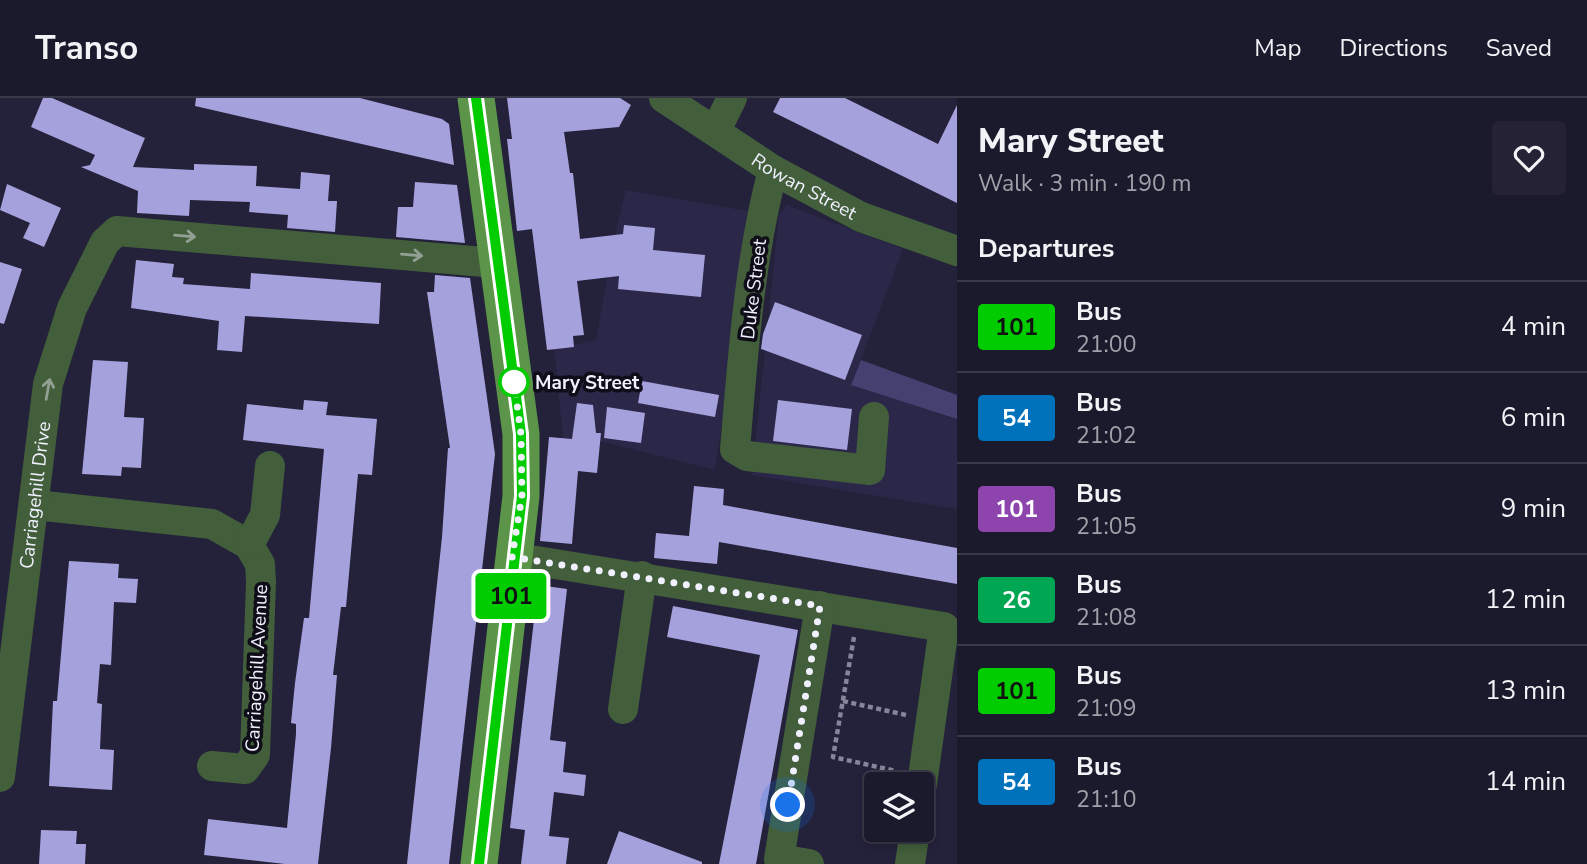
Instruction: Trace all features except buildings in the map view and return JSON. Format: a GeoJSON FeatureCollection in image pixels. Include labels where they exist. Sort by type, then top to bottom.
{"type":"FeatureCollection","features":[{"type":"Feature","properties":{"kind":"main road"},"geometry":{"type":"LineString","coordinates":[[477,98],[496,263],[521,434],[522,496],[512,557],[511,597],[479,864]]}},
{"type":"Feature","properties":{"kind":"street","name":"Rowan Street"},"geometry":{"type":"LineString","coordinates":[[664,98],[773,170],[861,217],[957,251]]}},
{"type":"Feature","properties":{"kind":"street"},"geometry":{"type":"LineString","coordinates":[[716,131],[732,98]]}},
{"type":"Feature","properties":{"kind":"street","name":"Duke Street"},"geometry":{"type":"LineString","coordinates":[[773,170],[764,205],[750,303],[735,449],[747,456],[870,470],[874,417]]}},
{"type":"Feature","properties":{"kind":"street","name":"Carriagehill Drive"},"geometry":{"type":"LineString","coordinates":[[0,777],[8,651],[34,505],[48,384],[72,308],[104,242],[117,231],[496,263]]}},
{"type":"Feature","properties":{"kind":"street"},"geometry":{"type":"LineString","coordinates":[[34,505],[212,524],[249,545],[265,514],[270,466]]}},
{"type":"Feature","properties":{"kind":"street","name":"Carriagehill Avenue"},"geometry":{"type":"LineString","coordinates":[[212,766],[245,769],[255,755],[261,582],[260,564],[249,545]]}},
{"type":"Feature","properties":{"kind":"street"},"geometry":{"type":"LineString","coordinates":[[512,557],[944,627],[910,772]]}},
{"type":"Feature","properties":{"kind":"street"},"geometry":{"type":"LineString","coordinates":[[623,709],[642,576]]}},
{"type":"Feature","properties":{"kind":"street"},"geometry":{"type":"LineString","coordinates":[[809,864],[779,859],[820,606]]}},
{"type":"Feature","properties":{"kind":"street"},"geometry":{"type":"LineString","coordinates":[[910,864],[913,842]]}},
{"type":"Feature","properties":{"kind":"path"},"geometry":{"type":"LineString","coordinates":[[859,612],[833,757],[890,772]]}},
{"type":"Feature","properties":{"kind":"path"},"geometry":{"type":"LineString","coordinates":[[843,701],[906,715],[904,726]]}},
{"type":"Feature","properties":{"kind":"path"},"geometry":{"type":"LineString","coordinates":[[898,760],[906,772]]}},
{"type":"Feature","properties":{"kind":"shaded area"},"geometry":{"type":"Polygon","coordinates":[[[626,190],[753,212],[715,470],[600,441],[563,438],[554,349],[596,340],[626,190]]]}},
{"type":"Feature","properties":{"kind":"shaded area"},"geometry":{"type":"Polygon","coordinates":[[[787,205],[903,249],[851,385],[957,419],[957,509],[752,475],[779,215],[787,205]]]}},
{"type":"Feature","properties":{"kind":"shaded area"},"geometry":{"type":"Polygon","coordinates":[[[861,360],[957,395],[957,419],[851,385],[861,360]]]}},
{"type":"Feature","properties":{"kind":"bus line","name":"101"},"geometry":{"type":"LineString","coordinates":[[476,98],[521,434],[522,496],[512,557],[511,597],[479,864]]}},
{"type":"Feature","properties":{"kind":"place","name":"Mary Street"},"geometry":{"type":"Point","coordinates":[514,382]}},
{"type":"Feature","properties":{"kind":"route"},"geometry":{"type":"LineString","coordinates":[[514,382],[521,434],[522,496],[512,557],[820,606],[788,805]]}}]}
